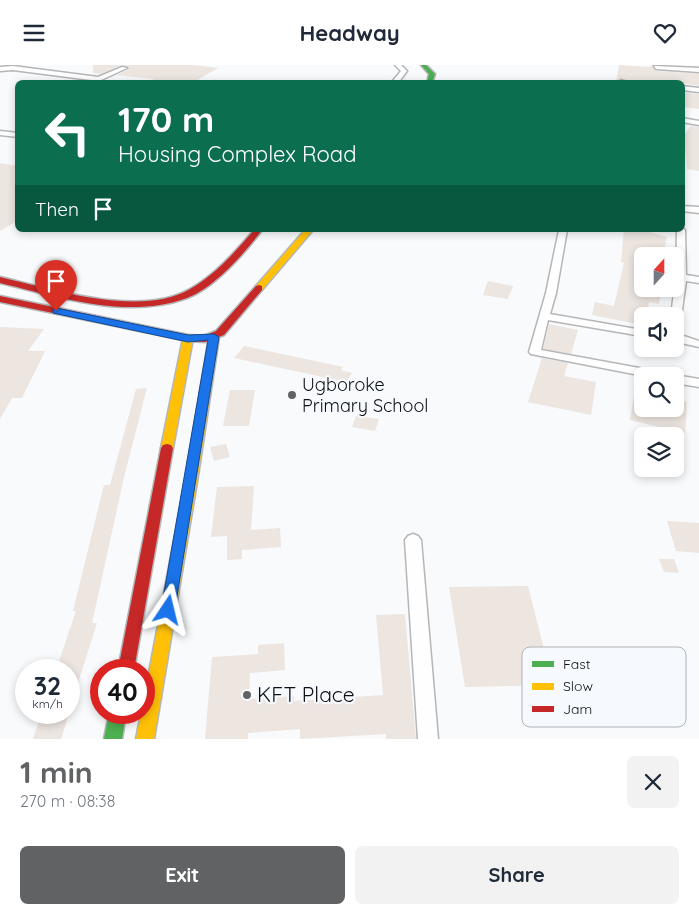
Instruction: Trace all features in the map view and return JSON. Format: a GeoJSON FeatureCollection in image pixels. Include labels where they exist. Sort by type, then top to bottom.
{"type":"FeatureCollection","features":[{"type":"Feature","properties":{"kind":"street"},"geometry":{"type":"LineString","coordinates":[[396,80],[404,71],[398,65]]}},
{"type":"Feature","properties":{"kind":"street"},"geometry":{"type":"LineString","coordinates":[[423,65],[432,74],[430,80]]}},
{"type":"Feature","properties":{"kind":"street"},"geometry":{"type":"LineString","coordinates":[[1,67],[99,79],[124,67]]}},
{"type":"Feature","properties":{"kind":"street"},"geometry":{"type":"LineString","coordinates":[[66,75],[84,67]]}},
{"type":"Feature","properties":{"kind":"street"},"geometry":{"type":"LineString","coordinates":[[656,67],[699,71]]}},
{"type":"Feature","properties":{"kind":"street"},"geometry":{"type":"LineString","coordinates":[[685,88],[699,90]]}},
{"type":"Feature","properties":{"kind":"street"},"geometry":{"type":"LineString","coordinates":[[685,121],[699,123]]}},
{"type":"Feature","properties":{"kind":"street"},"geometry":{"type":"LineString","coordinates":[[0,133],[15,135]]}},
{"type":"Feature","properties":{"kind":"street"},"geometry":{"type":"LineString","coordinates":[[685,207],[699,209]]}},
{"type":"Feature","properties":{"kind":"street"},"geometry":{"type":"LineString","coordinates":[[0,280],[109,302],[143,303],[185,296],[223,266],[256,232]]}},
{"type":"Feature","properties":{"kind":"street"},"geometry":{"type":"LineString","coordinates":[[0,299],[188,339],[214,337],[220,333],[307,232]]}},
{"type":"Feature","properties":{"kind":"street"},"geometry":{"type":"LineString","coordinates":[[563,232],[551,293],[535,352],[634,371]]}},
{"type":"Feature","properties":{"kind":"street"},"geometry":{"type":"LineString","coordinates":[[681,232],[681,247]]}},
{"type":"Feature","properties":{"kind":"street"},"geometry":{"type":"LineString","coordinates":[[684,278],[699,280]]}},
{"type":"Feature","properties":{"kind":"street"},"geometry":{"type":"LineString","coordinates":[[544,316],[634,332]]}},
{"type":"Feature","properties":{"kind":"street"},"geometry":{"type":"LineString","coordinates":[[145,739],[191,482],[214,337]]}},
{"type":"Feature","properties":{"kind":"street"},"geometry":{"type":"LineString","coordinates":[[128,659],[188,339]]}},
{"type":"Feature","properties":{"kind":"street"},"geometry":{"type":"LineString","coordinates":[[684,340],[699,344]]}},
{"type":"Feature","properties":{"kind":"street"},"geometry":{"type":"LineString","coordinates":[[684,380],[699,383]]}},
{"type":"Feature","properties":{"kind":"street"},"geometry":{"type":"LineString","coordinates":[[413,540],[428,739]]}},
{"type":"Feature","properties":{"kind":"street"},"geometry":{"type":"LineString","coordinates":[[113,739],[116,724]]}},
{"type":"Feature","properties":{"kind":"building"},"geometry":{"type":"Polygon","coordinates":[[[93,65],[121,65],[101,74],[93,73],[93,65]]]}},
{"type":"Feature","properties":{"kind":"building"},"geometry":{"type":"Polygon","coordinates":[[[121,65],[193,65],[218,68],[197,80],[152,80],[154,79],[116,75],[128,70],[127,66],[121,65]]]}},
{"type":"Feature","properties":{"kind":"building"},"geometry":{"type":"Polygon","coordinates":[[[619,65],[649,67],[653,65],[656,71],[699,74],[699,86],[685,84],[685,80],[625,80],[622,78],[616,80],[619,65]]]}},
{"type":"Feature","properties":{"kind":"building"},"geometry":{"type":"Polygon","coordinates":[[[685,92],[699,94],[699,109],[685,107],[685,92]]]}},
{"type":"Feature","properties":{"kind":"building"},"geometry":{"type":"Polygon","coordinates":[[[691,126],[699,127],[699,171],[687,169],[685,134],[691,126]]]}},
{"type":"Feature","properties":{"kind":"building"},"geometry":{"type":"Polygon","coordinates":[[[0,163],[15,166],[15,222],[0,231],[0,163]]]}},
{"type":"Feature","properties":{"kind":"building"},"geometry":{"type":"Polygon","coordinates":[[[624,232],[649,232],[667,237],[665,247],[634,247],[634,297],[660,297],[659,304],[649,302],[648,307],[634,307],[634,323],[592,315],[595,302],[614,306],[624,263],[621,262],[624,232]]]}},
{"type":"Feature","properties":{"kind":"building"},"geometry":{"type":"Polygon","coordinates":[[[488,281],[513,286],[508,299],[483,295],[488,281]]]}},
{"type":"Feature","properties":{"kind":"building"},"geometry":{"type":"Polygon","coordinates":[[[549,324],[578,330],[571,354],[543,349],[549,324]]]}},
{"type":"Feature","properties":{"kind":"building"},"geometry":{"type":"Polygon","coordinates":[[[0,327],[44,329],[28,351],[45,351],[22,398],[12,398],[0,419],[0,327]]]}},
{"type":"Feature","properties":{"kind":"building"},"geometry":{"type":"Polygon","coordinates":[[[244,346],[343,367],[341,370],[352,373],[346,382],[234,358],[244,346]]]}},
{"type":"Feature","properties":{"kind":"building"},"geometry":{"type":"Polygon","coordinates":[[[542,358],[568,363],[564,376],[596,382],[591,415],[528,402],[542,358]]]}},
{"type":"Feature","properties":{"kind":"building"},"geometry":{"type":"Polygon","coordinates":[[[147,388],[124,477],[92,623],[97,623],[80,677],[80,659],[60,659],[76,611],[73,611],[104,485],[110,485],[136,389],[147,388]]]}},
{"type":"Feature","properties":{"kind":"building"},"geometry":{"type":"Polygon","coordinates":[[[230,390],[255,390],[249,426],[223,426],[230,390]]]}},
{"type":"Feature","properties":{"kind":"building"},"geometry":{"type":"Polygon","coordinates":[[[634,396],[634,417],[684,417],[684,401],[687,402],[685,433],[684,427],[660,427],[630,420],[634,396]]]}},
{"type":"Feature","properties":{"kind":"building"},"geometry":{"type":"Polygon","coordinates":[[[356,416],[379,419],[375,431],[352,427],[356,416]]]}},
{"type":"Feature","properties":{"kind":"building"},"geometry":{"type":"Polygon","coordinates":[[[226,444],[230,457],[214,461],[210,447],[226,444]]]}},
{"type":"Feature","properties":{"kind":"building"},"geometry":{"type":"Polygon","coordinates":[[[254,486],[251,530],[280,528],[281,547],[242,550],[242,559],[227,560],[227,536],[211,537],[217,487],[254,486]]]}},
{"type":"Feature","properties":{"kind":"building"},"geometry":{"type":"Polygon","coordinates":[[[667,521],[699,523],[699,553],[676,551],[667,521]]]}},
{"type":"Feature","properties":{"kind":"building"},"geometry":{"type":"Polygon","coordinates":[[[659,559],[674,559],[679,573],[664,572],[659,559]]]}},
{"type":"Feature","properties":{"kind":"building"},"geometry":{"type":"Polygon","coordinates":[[[528,586],[543,647],[522,647],[522,686],[465,687],[449,587],[528,586]]]}},
{"type":"Feature","properties":{"kind":"building"},"geometry":{"type":"Polygon","coordinates":[[[405,614],[416,739],[386,739],[386,734],[300,739],[300,729],[248,733],[248,739],[205,739],[212,657],[258,654],[258,645],[284,643],[285,670],[250,673],[249,699],[294,696],[294,701],[383,695],[376,615],[405,614]]]}},
{"type":"Feature","properties":{"kind":"building"},"geometry":{"type":"Polygon","coordinates":[[[38,724],[66,724],[61,739],[33,739],[38,724]]]}},
{"type":"Feature","properties":{"kind":"traffic: fast"},"geometry":{"type":"LineString","coordinates":[[423,65],[432,74],[430,80]]}},
{"type":"Feature","properties":{"kind":"traffic: fast"},"geometry":{"type":"LineString","coordinates":[[113,739],[116,724]]}},
{"type":"Feature","properties":{"kind":"traffic: slow"},"geometry":{"type":"LineString","coordinates":[[259,288],[307,232]]}},
{"type":"Feature","properties":{"kind":"traffic: slow"},"geometry":{"type":"LineString","coordinates":[[145,739],[191,482],[214,337]]}},
{"type":"Feature","properties":{"kind":"traffic: slow"},"geometry":{"type":"LineString","coordinates":[[167,448],[188,338]]}},
{"type":"Feature","properties":{"kind":"traffic: jam"},"geometry":{"type":"LineString","coordinates":[[0,280],[92,300],[140,304],[163,302],[184,296],[204,284],[234,257],[256,232]]}},
{"type":"Feature","properties":{"kind":"traffic: jam"},"geometry":{"type":"LineString","coordinates":[[0,299],[188,338],[205,339],[220,333],[259,288]]}},
{"type":"Feature","properties":{"kind":"traffic: jam"},"geometry":{"type":"LineString","coordinates":[[128,659],[167,448]]}},
{"type":"Feature","properties":{"kind":"place","name":"Ugboroke Primary School"},"geometry":{"type":"Point","coordinates":[292,395]}},
{"type":"Feature","properties":{"kind":"place","name":"KFT Place"},"geometry":{"type":"Point","coordinates":[247,695]}},
{"type":"Feature","properties":{"kind":"route"},"geometry":{"type":"LineString","coordinates":[[56,311],[188,339],[214,337],[168,610]]}}]}
